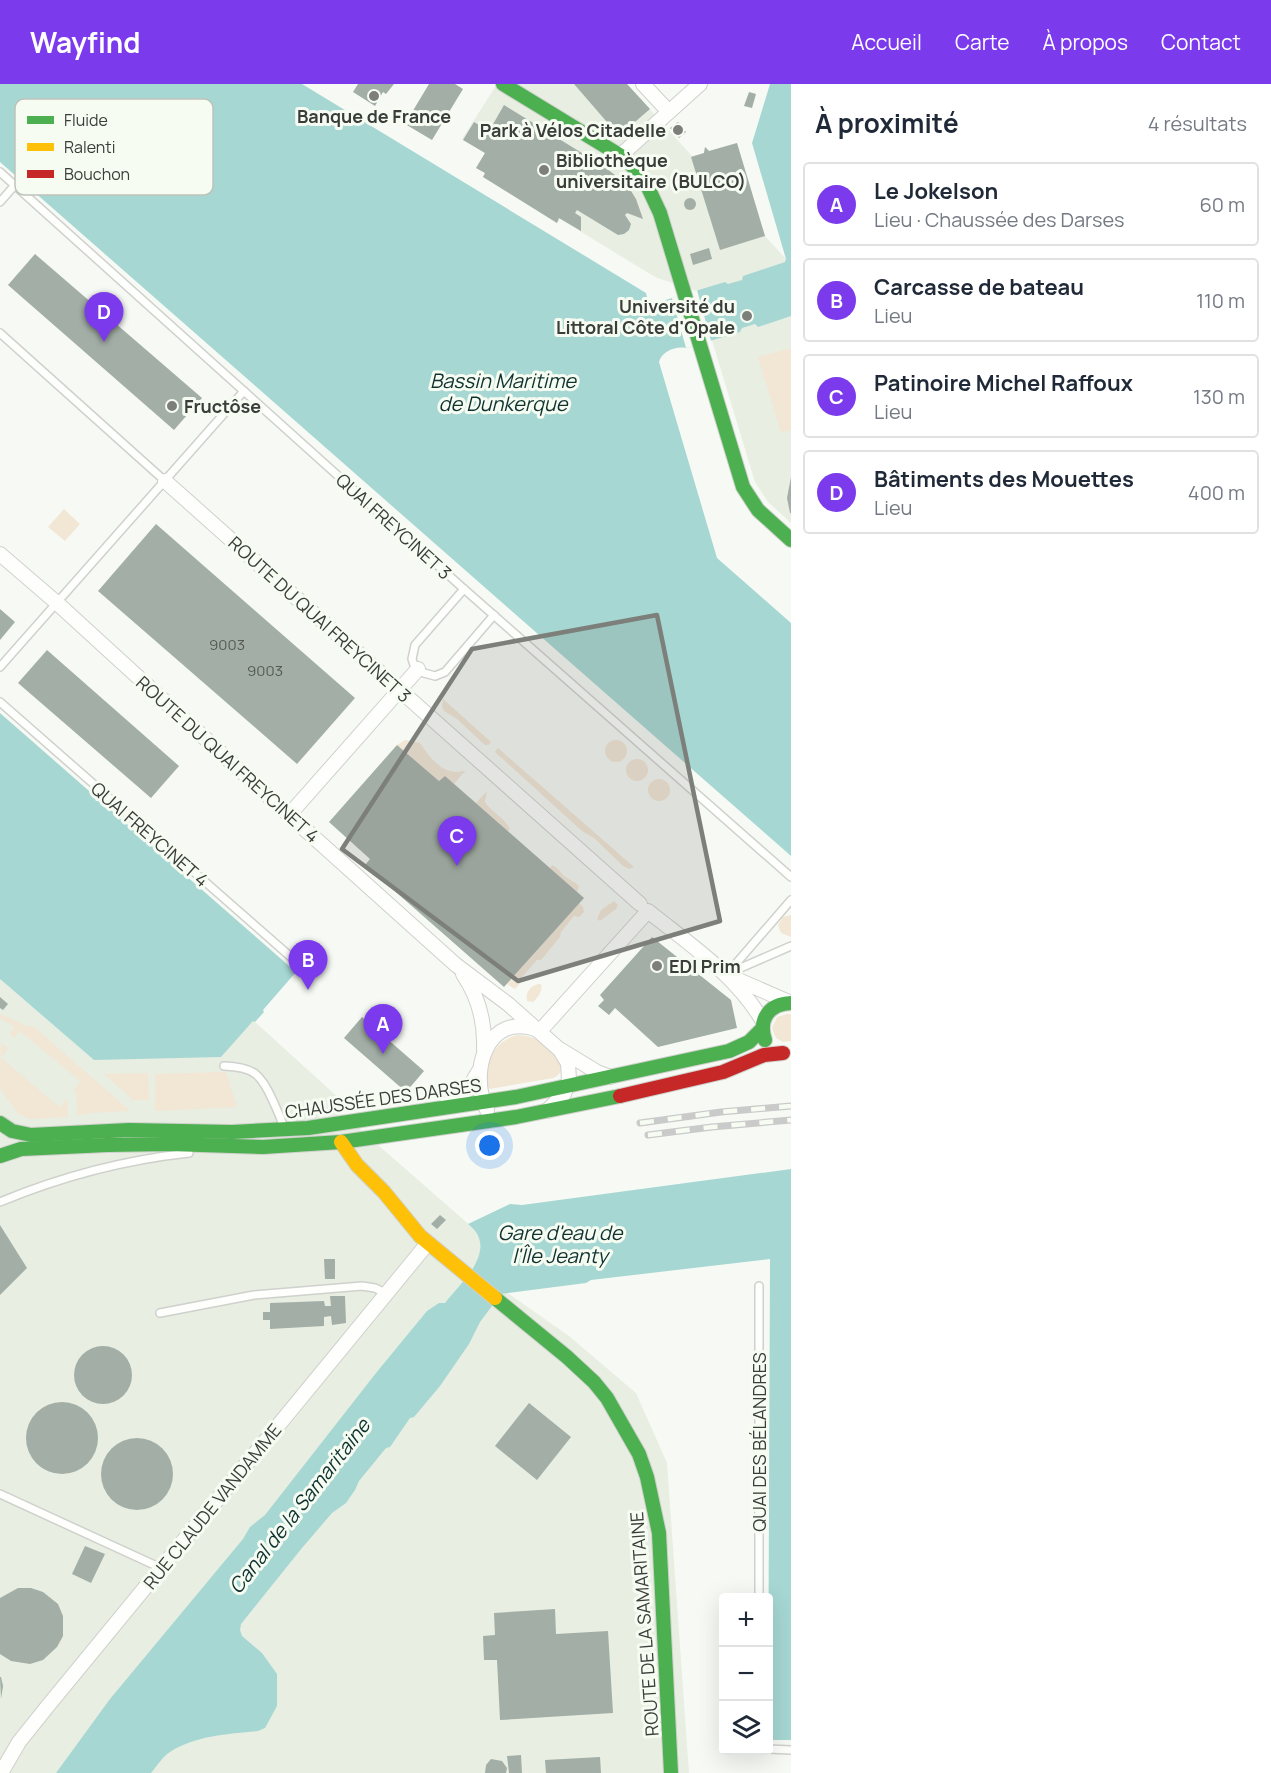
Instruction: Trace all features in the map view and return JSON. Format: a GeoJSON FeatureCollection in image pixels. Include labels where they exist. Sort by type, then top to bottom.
{"type":"FeatureCollection","features":[{"type":"Feature","properties":{"kind":"main road"},"geometry":{"type":"LineString","coordinates":[[503,84],[621,155],[635,168],[653,195],[746,495],[759,512],[791,540]]}},
{"type":"Feature","properties":{"kind":"main road","name":"CHAUSSÉE DES DARSES"},"geometry":{"type":"LineString","coordinates":[[0,1123],[12,1131],[31,1135],[129,1130],[232,1132],[285,1130],[484,1102],[567,1087],[729,1051],[749,1042],[772,1007],[779,1003],[790,1002]]}},
{"type":"Feature","properties":{"kind":"main road"},"geometry":{"type":"LineString","coordinates":[[762,1025],[766,1043],[774,1049],[787,1052]]}},
{"type":"Feature","properties":{"kind":"main road","name":"CHAUSSÉE DES DARSES"},"geometry":{"type":"LineString","coordinates":[[0,1156],[14,1150],[32,1148],[133,1143],[252,1147],[341,1142],[545,1112],[723,1072],[764,1054],[787,1052]]}},
{"type":"Feature","properties":{"kind":"main road"},"geometry":{"type":"LineString","coordinates":[[341,1142],[357,1166],[384,1192],[413,1229],[428,1243]]}},
{"type":"Feature","properties":{"kind":"main road","name":"ROUTE DE LA SAMARITAINE"},"geometry":{"type":"LineString","coordinates":[[428,1243],[576,1364],[594,1382],[607,1398],[629,1435],[643,1465],[654,1504],[660,1544],[671,1773]]}},
{"type":"Feature","properties":{"kind":"street"},"geometry":{"type":"LineString","coordinates":[[643,84],[669,112]]}},
{"type":"Feature","properties":{"kind":"street"},"geometry":{"type":"LineString","coordinates":[[621,155],[700,84]]}},
{"type":"Feature","properties":{"kind":"street","name":"ROUTE DU QUAI FREYCINET 3"},"geometry":{"type":"LineString","coordinates":[[165,481],[644,908],[727,974],[752,1003],[762,1025]]}},
{"type":"Feature","properties":{"kind":"street","name":"ROUTE DU QUAI FREYCINET 4"},"geometry":{"type":"LineString","coordinates":[[0,554],[456,964],[540,1031]]}},
{"type":"Feature","properties":{"kind":"street"},"geometry":{"type":"LineString","coordinates":[[289,815],[418,669]]}},
{"type":"Feature","properties":{"kind":"street"},"geometry":{"type":"LineString","coordinates":[[540,1031],[644,908]]}},
{"type":"Feature","properties":{"kind":"street","name":"ROUTE DU QUAI FREYCINET 4"},"geometry":{"type":"LineString","coordinates":[[456,964],[466,979],[480,1011],[484,1029],[484,1052]]}},
{"type":"Feature","properties":{"kind":"street","name":"ROUTE DU QUAI FREYCINET 3"},"geometry":{"type":"LineString","coordinates":[[727,974],[763,992],[790,1002]]}},
{"type":"Feature","properties":{"kind":"street"},"geometry":{"type":"LineString","coordinates":[[498,1120],[491,1115],[484,1102],[480,1090],[480,1070],[484,1052],[490,1040],[503,1030],[518,1027],[540,1031],[567,1058],[569,1067],[567,1087],[561,1098],[545,1112]]}},
{"type":"Feature","properties":{"kind":"street"},"geometry":{"type":"LineString","coordinates":[[560,1050],[597,1072],[612,1077]]}},
{"type":"Feature","properties":{"kind":"street"},"geometry":{"type":"LineString","coordinates":[[438,1109],[454,1101],[468,1089],[480,1070]]}},
{"type":"Feature","properties":{"kind":"street","name":"RUE CLAUDE VANDAMME"},"geometry":{"type":"LineString","coordinates":[[2,1773],[28,1730],[428,1243]]}},
{"type":"Feature","properties":{"kind":"lane","name":"QUAI FREYCINET 3"},"geometry":{"type":"LineString","coordinates":[[0,172],[15,185]]}},
{"type":"Feature","properties":{"kind":"lane"},"geometry":{"type":"LineString","coordinates":[[0,202],[15,185]]}},
{"type":"Feature","properties":{"kind":"lane","name":"QUAI FREYCINET 3"},"geometry":{"type":"LineString","coordinates":[[26,195],[464,589],[791,877]]}},
{"type":"Feature","properties":{"kind":"lane","name":"ROUTE DU QUAI FREYCINET 3"},"geometry":{"type":"LineString","coordinates":[[0,333],[165,481]]}},
{"type":"Feature","properties":{"kind":"lane"},"geometry":{"type":"LineString","coordinates":[[0,667],[244,391]]}},
{"type":"Feature","properties":{"kind":"lane"},"geometry":{"type":"LineString","coordinates":[[464,589],[415,645],[412,659],[418,669],[431,676],[438,676],[445,672],[494,615]]}},
{"type":"Feature","properties":{"kind":"lane","name":"QUAI FREYCINET 4"},"geometry":{"type":"LineString","coordinates":[[0,702],[300,965]]}},
{"type":"Feature","properties":{"kind":"lane"},"geometry":{"type":"LineString","coordinates":[[727,974],[791,900]]}},
{"type":"Feature","properties":{"kind":"lane"},"geometry":{"type":"LineString","coordinates":[[727,974],[791,946]]}},
{"type":"Feature","properties":{"kind":"lane"},"geometry":{"type":"LineString","coordinates":[[224,1066],[247,1069],[259,1076],[269,1091],[285,1130]]}},
{"type":"Feature","properties":{"kind":"lane","name":"CHAUSSÉE DES DARSES"},"geometry":{"type":"LineString","coordinates":[[0,1202],[56,1181],[127,1162],[252,1147]]}},
{"type":"Feature","properties":{"kind":"lane"},"geometry":{"type":"LineString","coordinates":[[160,1312],[254,1295],[362,1286],[375,1288],[387,1294]]}},
{"type":"Feature","properties":{"kind":"lane","name":"QUAI DES BÉLANDRES"},"geometry":{"type":"LineString","coordinates":[[759,1286],[759,1593]]}},
{"type":"Feature","properties":{"kind":"lane"},"geometry":{"type":"LineString","coordinates":[[0,1494],[161,1568]]}},
{"type":"Feature","properties":{"kind":"lane"},"geometry":{"type":"LineString","coordinates":[[773,1749],[791,1750]]}},
{"type":"Feature","properties":{"kind":"highlighted area"},"geometry":{"type":"Polygon","coordinates":[[[657,615],[720,921],[518,981],[342,849],[472,649],[657,615]]]}},
{"type":"Feature","properties":{"kind":"shaded area","name":"Université du Littoral Côte d'Opale"},"geometry":{"type":"Polygon","coordinates":[[[497,84],[627,84],[692,156],[704,153],[705,147],[709,151],[737,143],[765,236],[786,259],[791,275],[791,523],[768,502],[755,482],[697,291],[655,277],[560,219],[557,223],[483,177],[485,173],[476,168],[485,153],[462,139],[497,84]]]}},
{"type":"Feature","properties":{"kind":"shaded area"},"geometry":{"type":"Polygon","coordinates":[[[791,348],[791,430],[781,433],[758,357],[791,348]]]}},
{"type":"Feature","properties":{"kind":"shaded area"},"geometry":{"type":"Polygon","coordinates":[[[64,509],[80,524],[65,541],[48,527],[64,509]]]}},
{"type":"Feature","properties":{"kind":"shaded area"},"geometry":{"type":"Polygon","coordinates":[[[443,699],[491,742],[489,745],[485,745],[457,719],[444,711],[443,699]]]}},
{"type":"Feature","properties":{"kind":"shaded area"},"geometry":{"type":"Polygon","coordinates":[[[405,740],[420,743],[433,760],[443,768],[466,773],[463,773],[454,784],[445,776],[439,781],[397,745],[405,740]]]}},
{"type":"Feature","properties":{"kind":"shaded area"},"geometry":{"type":"Polygon","coordinates":[[[616,740],[624,743],[627,751],[624,759],[616,762],[608,759],[605,751],[608,743],[616,740]]]}},
{"type":"Feature","properties":{"kind":"shaded area"},"geometry":{"type":"Polygon","coordinates":[[[498,748],[634,867],[629,869],[623,866],[594,838],[582,831],[495,752],[498,748]]]}},
{"type":"Feature","properties":{"kind":"shaded area"},"geometry":{"type":"Polygon","coordinates":[[[637,759],[645,762],[648,770],[645,778],[637,781],[629,778],[626,770],[629,762],[637,759]]]}},
{"type":"Feature","properties":{"kind":"shaded area"},"geometry":{"type":"Polygon","coordinates":[[[659,779],[667,782],[670,790],[667,798],[659,801],[651,798],[648,790],[651,782],[659,779]]]}},
{"type":"Feature","properties":{"kind":"shaded area"},"geometry":{"type":"Polygon","coordinates":[[[487,791],[485,802],[507,825],[510,829],[508,831],[476,803],[487,791]]]}},
{"type":"Feature","properties":{"kind":"shaded area"},"geometry":{"type":"Polygon","coordinates":[[[552,865],[579,886],[577,892],[550,868],[552,865]]]}},
{"type":"Feature","properties":{"kind":"shaded area"},"geometry":{"type":"Polygon","coordinates":[[[614,901],[618,905],[616,909],[600,921],[597,919],[601,910],[614,901]]]}},
{"type":"Feature","properties":{"kind":"shaded area"},"geometry":{"type":"Polygon","coordinates":[[[579,903],[584,912],[579,917],[574,916],[561,932],[560,937],[541,960],[537,960],[522,977],[524,979],[515,989],[507,984],[579,903]]]}},
{"type":"Feature","properties":{"kind":"shaded area"},"geometry":{"type":"Polygon","coordinates":[[[791,915],[791,937],[781,933],[778,925],[783,917],[791,915]]]}},
{"type":"Feature","properties":{"kind":"shaded area"},"geometry":{"type":"Polygon","coordinates":[[[0,979],[94,1060],[253,1020],[340,1099],[337,1104],[338,1110],[473,1228],[480,1239],[481,1250],[478,1261],[472,1268],[569,1336],[636,1393],[667,1463],[689,1773],[0,1773],[0,979]]]}},
{"type":"Feature","properties":{"kind":"shaded area"},"geometry":{"type":"Polygon","coordinates":[[[541,984],[541,991],[537,998],[533,1002],[527,1001],[529,989],[541,984]]]}},
{"type":"Feature","properties":{"kind":"shaded area"},"geometry":{"type":"Polygon","coordinates":[[[0,1014],[34,1027],[130,1111],[77,1116],[74,1090],[80,1081],[20,1031],[14,1038],[10,1034],[14,1026],[0,1019],[0,1014]]]}},
{"type":"Feature","properties":{"kind":"shaded area"},"geometry":{"type":"Polygon","coordinates":[[[791,1014],[791,1041],[783,1042],[776,1038],[772,1028],[777,1017],[791,1014]]]}},
{"type":"Feature","properties":{"kind":"shaded area"},"geometry":{"type":"Polygon","coordinates":[[[518,1035],[531,1037],[552,1051],[561,1061],[560,1073],[553,1078],[490,1089],[485,1078],[493,1052],[505,1040],[518,1035]]]}},
{"type":"Feature","properties":{"kind":"shaded area"},"geometry":{"type":"Polygon","coordinates":[[[1,1043],[8,1048],[1,1058],[59,1107],[66,1100],[68,1102],[68,1117],[30,1119],[18,1114],[0,1088],[1,1043]]]}},
{"type":"Feature","properties":{"kind":"shaded area"},"geometry":{"type":"Polygon","coordinates":[[[226,1072],[237,1107],[155,1111],[155,1074],[226,1072]]]}},
{"type":"Feature","properties":{"kind":"shaded area"},"geometry":{"type":"Polygon","coordinates":[[[148,1073],[149,1100],[133,1100],[104,1074],[148,1073]]]}},
{"type":"Feature","properties":{"kind":"water","name":"Bassin Maritime de Dunkerque"},"geometry":{"type":"Polygon","coordinates":[[[0,84],[302,84],[646,293],[649,305],[725,282],[728,284],[742,280],[743,276],[785,262],[752,143],[770,84],[791,84],[791,316],[758,327],[755,324],[742,328],[740,332],[686,348],[674,349],[666,352],[659,362],[717,558],[791,623],[791,856],[38,195],[213,195],[213,99],[15,99],[15,175],[0,162],[0,84]]]}},
{"type":"Feature","properties":{"kind":"water"},"geometry":{"type":"Polygon","coordinates":[[[0,713],[296,972],[263,1010],[264,1012],[221,1057],[94,1060],[0,979],[0,713]]]}},
{"type":"Feature","properties":{"kind":"water"},"geometry":{"type":"Polygon","coordinates":[[[791,1169],[791,1740],[773,1740],[773,1593],[769,1593],[770,1259],[591,1280],[586,1283],[501,1294],[480,1322],[469,1344],[440,1386],[414,1417],[410,1418],[390,1447],[386,1448],[359,1481],[346,1503],[332,1513],[241,1624],[242,1636],[262,1653],[277,1674],[277,1706],[265,1728],[258,1731],[213,1736],[180,1746],[167,1754],[151,1773],[56,1773],[110,1699],[243,1539],[250,1527],[265,1515],[427,1311],[439,1303],[445,1303],[468,1275],[475,1265],[480,1244],[477,1234],[468,1224],[510,1204],[522,1205],[791,1169]]]}},
{"type":"Feature","properties":{"kind":"pier"},"geometry":{"type":"Polygon","coordinates":[[[697,290],[711,341],[686,348],[672,298],[697,290]]]}},
{"type":"Feature","properties":{"kind":"building"},"geometry":{"type":"Polygon","coordinates":[[[358,84],[394,84],[386,94],[383,92],[375,106],[353,92],[358,84]]]}},
{"type":"Feature","properties":{"kind":"building"},"geometry":{"type":"Polygon","coordinates":[[[429,84],[455,84],[463,89],[432,140],[405,124],[429,84]]]}},
{"type":"Feature","properties":{"kind":"building"},"geometry":{"type":"Polygon","coordinates":[[[574,84],[627,84],[650,109],[621,134],[613,129],[574,84]]]}},
{"type":"Feature","properties":{"kind":"building"},"geometry":{"type":"Polygon","coordinates":[[[749,92],[756,94],[752,108],[744,106],[749,92]]]}},
{"type":"Feature","properties":{"kind":"building","name":"Bibliothèque universitaire (BULCO)"},"geometry":{"type":"Polygon","coordinates":[[[504,105],[619,178],[623,178],[636,199],[643,219],[627,213],[625,215],[631,224],[629,230],[618,235],[577,210],[575,213],[581,217],[581,231],[559,218],[557,223],[483,177],[485,173],[476,168],[485,153],[463,140],[474,122],[484,128],[488,124],[492,126],[504,105]]]}},
{"type":"Feature","properties":{"kind":"building","name":"Park à Vélos Citadelle"},"geometry":{"type":"Polygon","coordinates":[[[678,122],[686,132],[679,138],[670,128],[678,122]]]}},
{"type":"Feature","properties":{"kind":"building"},"geometry":{"type":"Polygon","coordinates":[[[737,143],[765,236],[720,250],[691,157],[704,153],[705,147],[709,151],[737,143]]]}},
{"type":"Feature","properties":{"kind":"building"},"geometry":{"type":"Polygon","coordinates":[[[692,198],[695,199],[695,209],[688,210],[685,209],[684,202],[685,199],[692,198]]]}},
{"type":"Feature","properties":{"kind":"building"},"geometry":{"type":"Polygon","coordinates":[[[709,248],[712,259],[693,265],[690,254],[709,248]]]}},
{"type":"Feature","properties":{"kind":"building"},"geometry":{"type":"Polygon","coordinates":[[[35,254],[202,398],[174,430],[8,285],[35,254]]]}},
{"type":"Feature","properties":{"kind":"building"},"geometry":{"type":"Polygon","coordinates":[[[791,477],[791,513],[790,513],[787,498],[791,477]]]}},
{"type":"Feature","properties":{"kind":"building"},"geometry":{"type":"Polygon","coordinates":[[[156,524],[355,698],[297,764],[98,591],[156,524]]]}},
{"type":"Feature","properties":{"kind":"building"},"geometry":{"type":"Polygon","coordinates":[[[0,609],[15,622],[0,640],[0,609]]]}},
{"type":"Feature","properties":{"kind":"building"},"geometry":{"type":"Polygon","coordinates":[[[47,650],[179,766],[151,798],[18,683],[47,650]]]}},
{"type":"Feature","properties":{"kind":"building"},"geometry":{"type":"Polygon","coordinates":[[[397,745],[439,781],[445,776],[584,898],[504,987],[365,865],[370,859],[329,822],[397,745]]]}},
{"type":"Feature","properties":{"kind":"building","name":"EDI Prim"},"geometry":{"type":"Polygon","coordinates":[[[652,937],[731,1000],[737,1028],[658,1047],[615,1008],[609,1015],[598,1006],[604,1000],[600,995],[652,937]]]}},
{"type":"Feature","properties":{"kind":"building"},"geometry":{"type":"Polygon","coordinates":[[[0,997],[8,1004],[3,1010],[0,1008],[0,997]]]}},
{"type":"Feature","properties":{"kind":"building"},"geometry":{"type":"Polygon","coordinates":[[[362,1017],[424,1071],[406,1092],[344,1038],[362,1017]]]}},
{"type":"Feature","properties":{"kind":"building"},"geometry":{"type":"Polygon","coordinates":[[[440,1215],[446,1220],[437,1229],[431,1224],[440,1215]]]}},
{"type":"Feature","properties":{"kind":"building"},"geometry":{"type":"Polygon","coordinates":[[[0,1225],[27,1268],[0,1295],[0,1225]]]}},
{"type":"Feature","properties":{"kind":"building"},"geometry":{"type":"Polygon","coordinates":[[[324,1259],[335,1259],[335,1279],[325,1279],[324,1259]]]}},
{"type":"Feature","properties":{"kind":"building"},"geometry":{"type":"Polygon","coordinates":[[[330,1296],[345,1296],[346,1323],[332,1325],[331,1316],[324,1317],[324,1326],[270,1329],[270,1320],[263,1320],[263,1312],[270,1312],[270,1303],[324,1301],[325,1306],[331,1306],[330,1296]]]}},
{"type":"Feature","properties":{"kind":"building"},"geometry":{"type":"Polygon","coordinates":[[[97,1346],[109,1346],[124,1354],[132,1369],[132,1381],[124,1396],[109,1404],[97,1404],[82,1396],[74,1381],[74,1369],[82,1354],[97,1346]]]}},
{"type":"Feature","properties":{"kind":"building"},"geometry":{"type":"Polygon","coordinates":[[[55,1402],[69,1402],[88,1412],[98,1431],[98,1445],[88,1464],[69,1474],[55,1474],[36,1464],[26,1445],[26,1431],[36,1412],[55,1402]]]}},
{"type":"Feature","properties":{"kind":"building"},"geometry":{"type":"Polygon","coordinates":[[[529,1403],[571,1437],[537,1480],[495,1446],[529,1403]]]}},
{"type":"Feature","properties":{"kind":"building"},"geometry":{"type":"Polygon","coordinates":[[[130,1438],[144,1438],[163,1448],[173,1467],[173,1481],[163,1500],[144,1510],[130,1510],[111,1500],[101,1481],[101,1467],[111,1448],[130,1438]]]}},
{"type":"Feature","properties":{"kind":"building"},"geometry":{"type":"Polygon","coordinates":[[[85,1546],[105,1554],[91,1583],[72,1574],[85,1546]]]}},
{"type":"Feature","properties":{"kind":"building"},"geometry":{"type":"Polygon","coordinates":[[[18,1588],[31,1588],[43,1592],[58,1604],[63,1616],[63,1636],[57,1647],[43,1660],[30,1664],[11,1661],[0,1654],[0,1598],[18,1588]]]}},
{"type":"Feature","properties":{"kind":"building"},"geometry":{"type":"Polygon","coordinates":[[[555,1609],[556,1634],[608,1631],[613,1713],[500,1720],[497,1660],[484,1660],[483,1636],[495,1635],[494,1613],[555,1609]]]}},
{"type":"Feature","properties":{"kind":"building"},"geometry":{"type":"Polygon","coordinates":[[[0,1677],[3,1686],[1,1699],[0,1677]]]}},
{"type":"Feature","properties":{"kind":"building"},"geometry":{"type":"Polygon","coordinates":[[[521,1755],[522,1773],[509,1773],[507,1756],[521,1755]]]}},
{"type":"Feature","properties":{"kind":"building"},"geometry":{"type":"Polygon","coordinates":[[[600,1757],[601,1773],[546,1773],[545,1760],[600,1757]]]}},
{"type":"Feature","properties":{"kind":"building"},"geometry":{"type":"Polygon","coordinates":[[[491,1759],[502,1761],[507,1768],[506,1773],[485,1773],[486,1765],[491,1759]]]}},
{"type":"Feature","properties":{"kind":"railway"},"geometry":{"type":"LineString","coordinates":[[640,1123],[721,1112],[791,1106]]}},
{"type":"Feature","properties":{"kind":"railway"},"geometry":{"type":"LineString","coordinates":[[648,1135],[791,1120]]}},
{"type":"Feature","properties":{"kind":"traffic: fast"},"geometry":{"type":"LineString","coordinates":[[503,84],[626,159],[645,181],[660,213],[743,487],[758,510],[791,540]]}},
{"type":"Feature","properties":{"kind":"traffic: fast"},"geometry":{"type":"LineString","coordinates":[[765,1040],[763,1026],[767,1014],[777,1006],[791,1003]]}},
{"type":"Feature","properties":{"kind":"traffic: fast"},"geometry":{"type":"LineString","coordinates":[[0,1123],[12,1131],[31,1135],[129,1130],[232,1132],[308,1128],[516,1097],[729,1051],[749,1042],[761,1030]]}},
{"type":"Feature","properties":{"kind":"traffic: fast"},"geometry":{"type":"LineString","coordinates":[[0,1156],[21,1149],[107,1145],[263,1147],[341,1142],[516,1117],[620,1096]]}},
{"type":"Feature","properties":{"kind":"traffic: fast"},"geometry":{"type":"LineString","coordinates":[[495,1298],[594,1382],[607,1398],[639,1454],[647,1477],[659,1533],[671,1773]]}},
{"type":"Feature","properties":{"kind":"traffic: slow"},"geometry":{"type":"LineString","coordinates":[[341,1142],[357,1165],[384,1192],[420,1236],[495,1298]]}},
{"type":"Feature","properties":{"kind":"traffic: jam"},"geometry":{"type":"LineString","coordinates":[[620,1096],[723,1072],[764,1055],[783,1053]]}},
{"type":"Feature","properties":{"kind":"place","name":"Banque de France"},"geometry":{"type":"Point","coordinates":[374,96]}},
{"type":"Feature","properties":{"kind":"place","name":"Park à Vélos Citadelle"},"geometry":{"type":"Point","coordinates":[678,130]}},
{"type":"Feature","properties":{"kind":"place","name":"Bibliothèque universitaire (BULCO)"},"geometry":{"type":"Point","coordinates":[544,170]}},
{"type":"Feature","properties":{"kind":"place","name":"Université du Littoral Côte d'Opale"},"geometry":{"type":"Point","coordinates":[747,316]}},
{"type":"Feature","properties":{"kind":"place","name":"Bâtiments des Mouettes"},"geometry":{"type":"Point","coordinates":[104,342]}},
{"type":"Feature","properties":{"kind":"place","name":"Fructôse"},"geometry":{"type":"Point","coordinates":[172,406]}},
{"type":"Feature","properties":{"kind":"place","name":"Patinoire Michel Raffoux"},"geometry":{"type":"Point","coordinates":[457,866]}},
{"type":"Feature","properties":{"kind":"place","name":"EDI Prim"},"geometry":{"type":"Point","coordinates":[657,966]}},
{"type":"Feature","properties":{"kind":"place","name":"Carcasse de bateau"},"geometry":{"type":"Point","coordinates":[308,990]}},
{"type":"Feature","properties":{"kind":"place","name":"Le Jokelson"},"geometry":{"type":"Point","coordinates":[383,1054]}},
{"type":"Feature","properties":{"kind":"water label","name":"Gare d'eau de l'Île Jeanty"},"geometry":{"type":"Point","coordinates":[560,1244]}},
{"type":"Feature","properties":{"kind":"water label","name":"Canal de la Samaritaine"},"geometry":{"type":"Point","coordinates":[299,1506]}}]}
